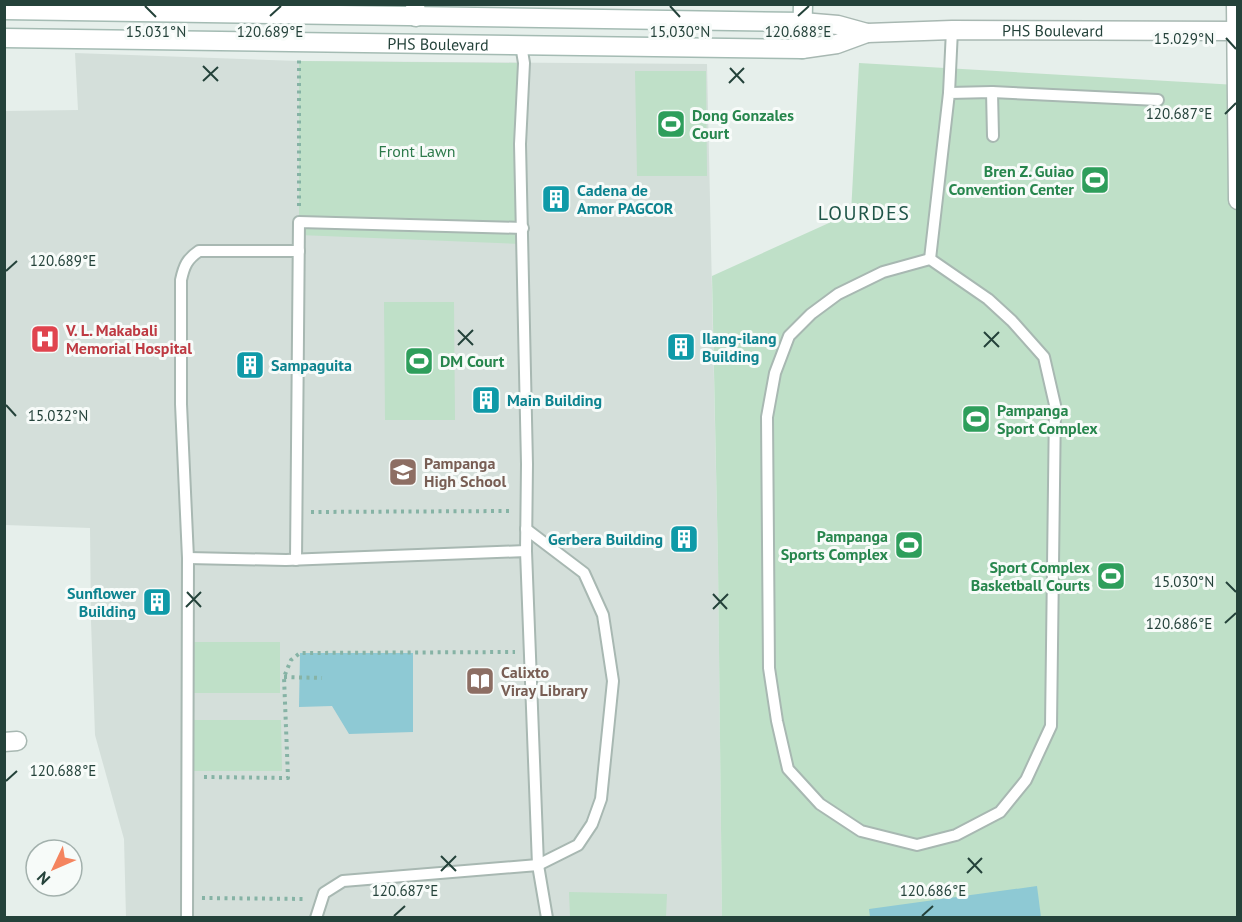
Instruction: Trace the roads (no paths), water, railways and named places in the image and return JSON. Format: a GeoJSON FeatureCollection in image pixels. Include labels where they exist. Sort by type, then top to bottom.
{"type":"FeatureCollection","features":[{"type":"Feature","properties":{"kind":"street"},"geometry":{"type":"LineString","coordinates":[[1236,4],[1238,200]]}},
{"type":"Feature","properties":{"kind":"street","name":"PHS Boulevard"},"geometry":{"type":"LineString","coordinates":[[4,10],[233,16],[416,11],[803,13],[867,33],[952,30],[1237,31]]}},
{"type":"Feature","properties":{"kind":"street"},"geometry":{"type":"LineString","coordinates":[[98,11],[98,40]]}},
{"type":"Feature","properties":{"kind":"street"},"geometry":{"type":"LineString","coordinates":[[802,49],[803,13]]}},
{"type":"Feature","properties":{"kind":"street","name":"PHS Boulevard"},"geometry":{"type":"LineString","coordinates":[[4,39],[802,49],[837,44],[867,33]]}},
{"type":"Feature","properties":{"kind":"lane"},"geometry":{"type":"LineString","coordinates":[[930,259],[949,93],[952,30]]}},
{"type":"Feature","properties":{"kind":"lane"},"geometry":{"type":"LineString","coordinates":[[521,45],[524,63],[520,144],[529,652],[538,865],[547,918]]}},
{"type":"Feature","properties":{"kind":"lane"},"geometry":{"type":"LineString","coordinates":[[949,93],[992,92],[1158,100]]}},
{"type":"Feature","properties":{"kind":"lane"},"geometry":{"type":"LineString","coordinates":[[992,92],[993,136]]}},
{"type":"Feature","properties":{"kind":"lane"},"geometry":{"type":"LineString","coordinates":[[296,560],[299,222],[523,228]]}},
{"type":"Feature","properties":{"kind":"lane"},"geometry":{"type":"LineString","coordinates":[[187,918],[188,558],[181,404],[181,280],[185,265],[191,256],[199,251],[299,251]]}},
{"type":"Feature","properties":{"kind":"lane"},"geometry":{"type":"LineString","coordinates":[[930,259],[988,299],[1012,321],[1044,357],[1055,405],[1051,726],[1026,780],[1000,812],[956,835],[917,845],[861,831],[820,804],[788,769],[777,721],[769,668],[767,417],[775,373],[789,336],[811,314],[838,294],[884,272],[930,259]]}},
{"type":"Feature","properties":{"kind":"lane"},"geometry":{"type":"LineString","coordinates":[[316,918],[324,893],[343,881],[538,865],[579,845],[592,824],[601,799],[613,681],[603,615],[585,573],[526,529]]}},
{"type":"Feature","properties":{"kind":"lane"},"geometry":{"type":"LineString","coordinates":[[188,558],[296,560],[526,551]]}},
{"type":"Feature","properties":{"kind":"water"},"geometry":{"type":"Polygon","coordinates":[[[300,653],[413,653],[413,732],[349,734],[332,706],[299,707],[300,653]]]}},
{"type":"Feature","properties":{"kind":"water"},"geometry":{"type":"Polygon","coordinates":[[[1037,886],[1041,917],[870,917],[869,909],[1037,886]]]}},
{"type":"Feature","properties":{"kind":"place","name":"Dong Gonzales Court"},"geometry":{"type":"Point","coordinates":[671,124]}},
{"type":"Feature","properties":{"kind":"place","name":"Bren Z. Guiao Convention Center"},"geometry":{"type":"Point","coordinates":[1095,180]}},
{"type":"Feature","properties":{"kind":"place","name":"Cadena de Amor PAGCOR"},"geometry":{"type":"Point","coordinates":[556,199]}},
{"type":"Feature","properties":{"kind":"place","name":"V. L. Makabali Memorial Hospital"},"geometry":{"type":"Point","coordinates":[45,339]}},
{"type":"Feature","properties":{"kind":"place","name":"Ilang-ilang Building"},"geometry":{"type":"Point","coordinates":[681,347]}},
{"type":"Feature","properties":{"kind":"place","name":"DM Court"},"geometry":{"type":"Point","coordinates":[419,361]}},
{"type":"Feature","properties":{"kind":"place","name":"Sampaguita"},"geometry":{"type":"Point","coordinates":[250,365]}},
{"type":"Feature","properties":{"kind":"place","name":"Main Building"},"geometry":{"type":"Point","coordinates":[486,400]}},
{"type":"Feature","properties":{"kind":"place","name":"Pampanga Sport Complex"},"geometry":{"type":"Point","coordinates":[976,419]}},
{"type":"Feature","properties":{"kind":"place","name":"Pampanga High School"},"geometry":{"type":"Point","coordinates":[403,472]}},
{"type":"Feature","properties":{"kind":"place","name":"Gerbera Building"},"geometry":{"type":"Point","coordinates":[684,539]}},
{"type":"Feature","properties":{"kind":"place","name":"Pampanga Sports Complex"},"geometry":{"type":"Point","coordinates":[909,545]}},
{"type":"Feature","properties":{"kind":"place","name":"Sport Complex Basketball Courts"},"geometry":{"type":"Point","coordinates":[1111,576]}},
{"type":"Feature","properties":{"kind":"place","name":"Sunflower Building"},"geometry":{"type":"Point","coordinates":[157,602]}},
{"type":"Feature","properties":{"kind":"place","name":"Calixto Viray Library"},"geometry":{"type":"Point","coordinates":[480,681]}},
{"type":"Feature","properties":{"kind":"district","name":"LOURDES"},"geometry":{"type":"Point","coordinates":[864,213]}},
{"type":"Feature","properties":{"kind":"park label","name":"Front Lawn"},"geometry":{"type":"Point","coordinates":[417,151]}}]}
